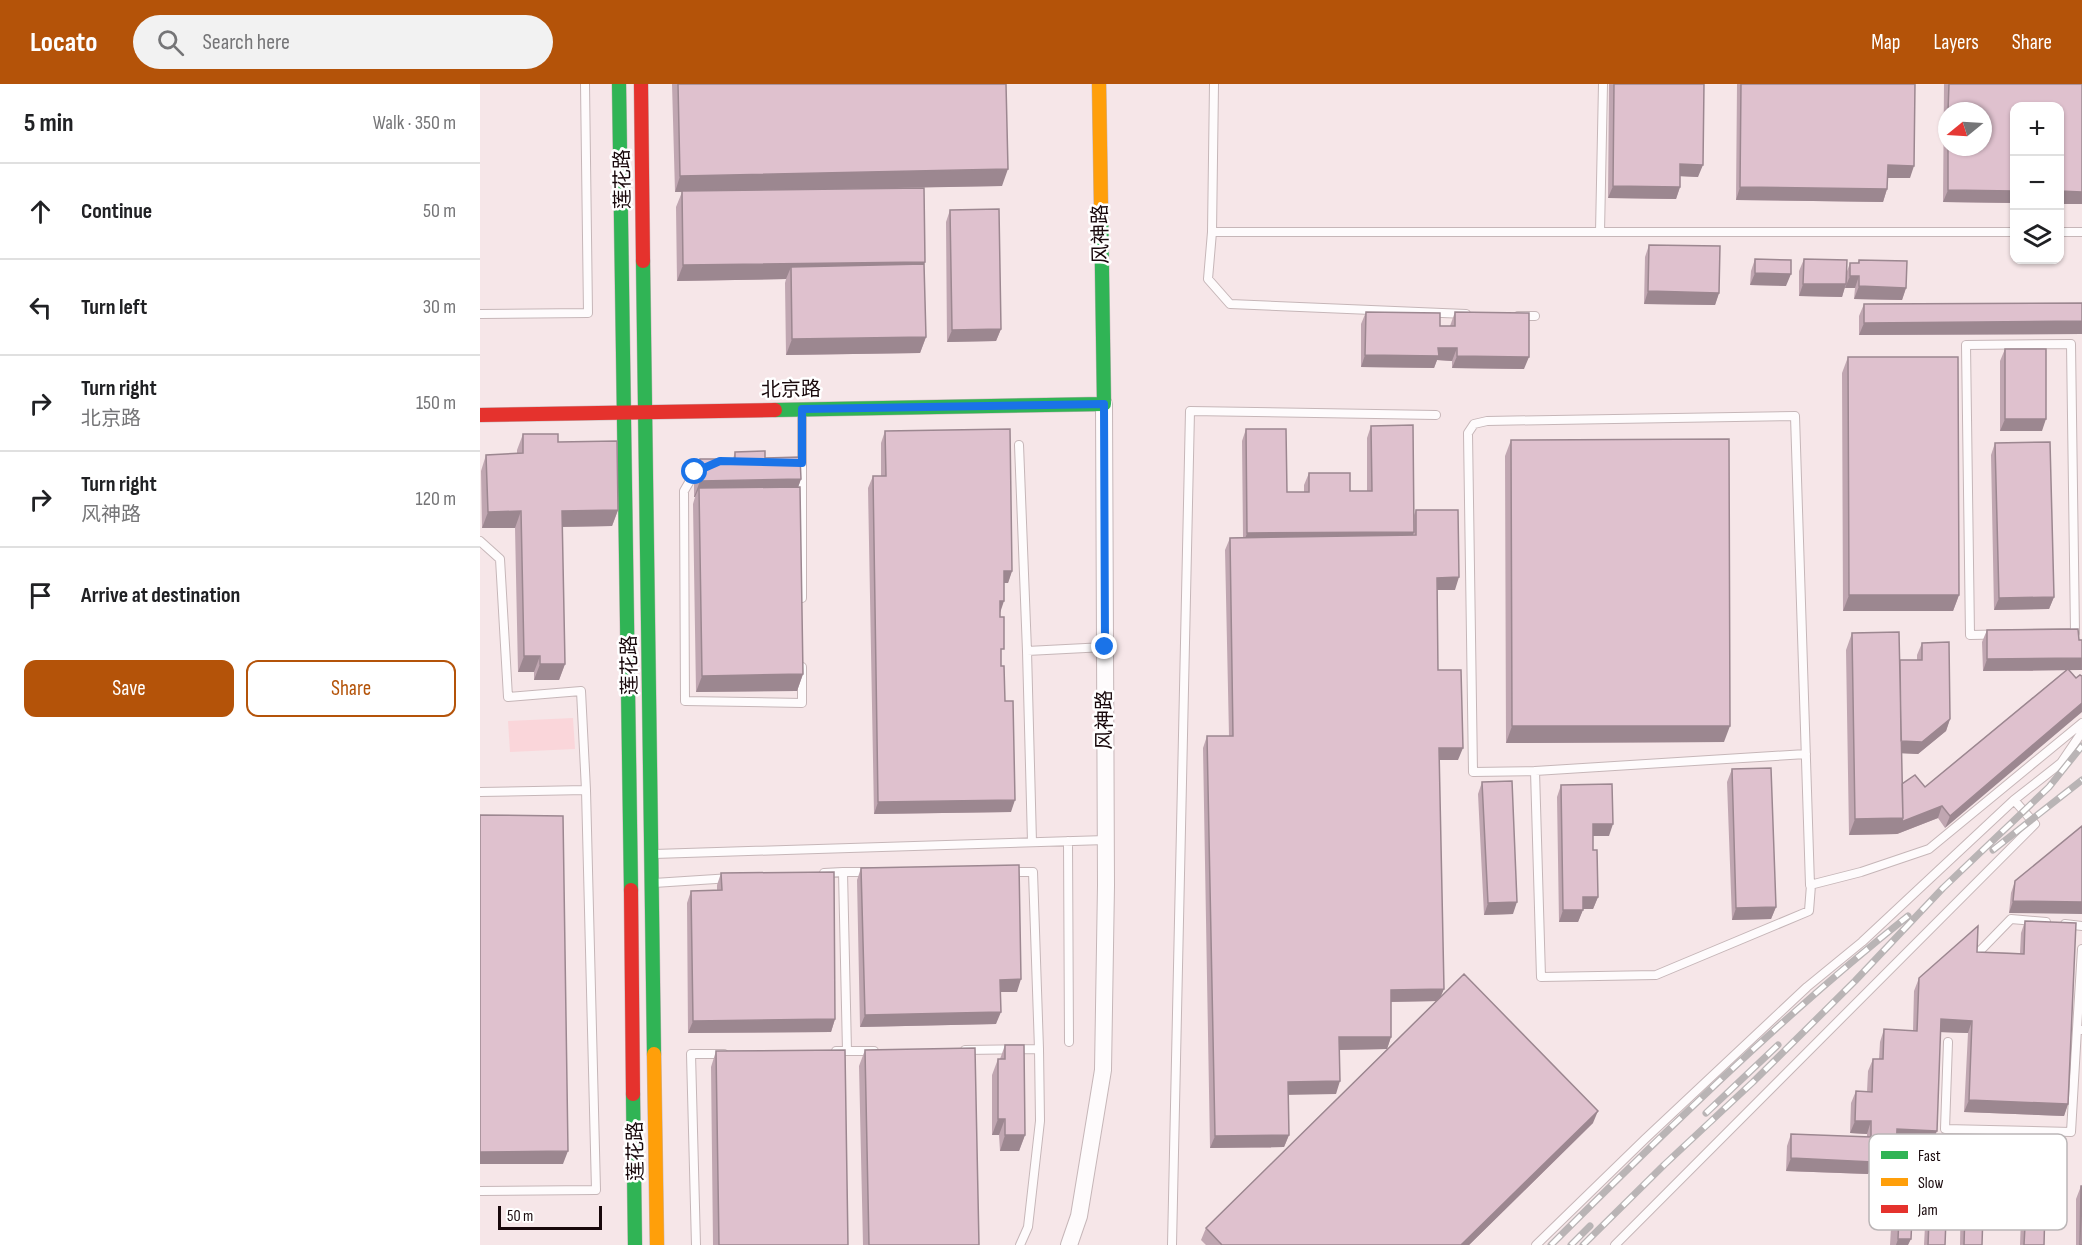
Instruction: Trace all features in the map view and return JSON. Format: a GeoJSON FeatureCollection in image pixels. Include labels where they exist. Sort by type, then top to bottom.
{"type":"FeatureCollection","features":[{"type":"Feature","properties":{"kind":"street","name":"莲花路"},"geometry":{"type":"LineString","coordinates":[[619,84],[635,1245]]}},
{"type":"Feature","properties":{"kind":"street","name":"莲花路"},"geometry":{"type":"LineString","coordinates":[[640,84],[657,1245]]}},
{"type":"Feature","properties":{"kind":"street","name":"风神路"},"geometry":{"type":"LineString","coordinates":[[1069,1245],[1079,1216],[1103,1070],[1106,840],[1104,404],[1099,84]]}},
{"type":"Feature","properties":{"kind":"street","name":"北京路"},"geometry":{"type":"LineString","coordinates":[[480,415],[1104,404]]}},
{"type":"Feature","properties":{"kind":"lane"},"geometry":{"type":"LineString","coordinates":[[480,314],[588,313],[585,84]]}},
{"type":"Feature","properties":{"kind":"lane"},"geometry":{"type":"LineString","coordinates":[[1214,84],[1212,232],[1208,279],[1230,304],[1477,314]]}},
{"type":"Feature","properties":{"kind":"lane"},"geometry":{"type":"LineString","coordinates":[[1600,232],[1603,84]]}},
{"type":"Feature","properties":{"kind":"lane"},"geometry":{"type":"LineString","coordinates":[[1212,232],[2010,232]]}},
{"type":"Feature","properties":{"kind":"lane"},"geometry":{"type":"LineString","coordinates":[[2064,232],[2082,232]]}},
{"type":"Feature","properties":{"kind":"lane"},"geometry":{"type":"LineString","coordinates":[[1512,315],[1535,316]]}},
{"type":"Feature","properties":{"kind":"lane"},"geometry":{"type":"LineString","coordinates":[[2071,344],[2078,580],[2075,633],[1970,635],[1966,345],[2071,344]]}},
{"type":"Feature","properties":{"kind":"lane"},"geometry":{"type":"LineString","coordinates":[[802,409],[802,612]]}},
{"type":"Feature","properties":{"kind":"lane"},"geometry":{"type":"LineString","coordinates":[[1172,1245],[1190,411],[1436,415]]}},
{"type":"Feature","properties":{"kind":"lane"},"geometry":{"type":"LineString","coordinates":[[1535,771],[1541,977],[1656,975],[1809,911],[1811,885],[1795,416],[1486,421],[1474,424],[1468,433],[1473,772],[1535,771],[1806,754]]}},
{"type":"Feature","properties":{"kind":"lane"},"geometry":{"type":"LineString","coordinates":[[1019,445],[1032,842]]}},
{"type":"Feature","properties":{"kind":"lane"},"geometry":{"type":"LineString","coordinates":[[790,462],[802,463]]}},
{"type":"Feature","properties":{"kind":"lane"},"geometry":{"type":"LineString","coordinates":[[712,464],[695,472],[684,491],[685,701],[802,703],[802,657]]}},
{"type":"Feature","properties":{"kind":"lane"},"geometry":{"type":"LineString","coordinates":[[480,541],[500,559],[508,697],[581,691],[586,790],[596,1190],[480,1191]]}},
{"type":"Feature","properties":{"kind":"lane"},"geometry":{"type":"LineString","coordinates":[[1027,651],[1105,647]]}},
{"type":"Feature","properties":{"kind":"lane"},"geometry":{"type":"LineString","coordinates":[[1811,885],[1861,872],[1929,849],[2082,723]]}},
{"type":"Feature","properties":{"kind":"lane"},"geometry":{"type":"LineString","coordinates":[[1536,1245],[1807,987],[1862,942],[2014,800],[2061,763],[2082,732]]}},
{"type":"Feature","properties":{"kind":"lane"},"geometry":{"type":"LineString","coordinates":[[480,792],[586,790]]}},
{"type":"Feature","properties":{"kind":"lane"},"geometry":{"type":"LineString","coordinates":[[1615,1245],[2035,824],[2014,800]]}},
{"type":"Feature","properties":{"kind":"lane"},"geometry":{"type":"LineString","coordinates":[[652,854],[1106,840]]}},
{"type":"Feature","properties":{"kind":"lane"},"geometry":{"type":"LineString","coordinates":[[1068,841],[1069,1042]]}},
{"type":"Feature","properties":{"kind":"lane"},"geometry":{"type":"LineString","coordinates":[[819,874],[879,872]]}},
{"type":"Feature","properties":{"kind":"lane"},"geometry":{"type":"LineString","coordinates":[[997,872],[1033,872],[1040,1049],[1040,1121],[1028,1227],[1020,1245]]}},
{"type":"Feature","properties":{"kind":"lane"},"geometry":{"type":"LineString","coordinates":[[843,873],[847,1051]]}},
{"type":"Feature","properties":{"kind":"lane"},"geometry":{"type":"LineString","coordinates":[[652,883],[736,878]]}},
{"type":"Feature","properties":{"kind":"lane"},"geometry":{"type":"LineString","coordinates":[[1976,956],[2012,919],[2082,926]]}},
{"type":"Feature","properties":{"kind":"lane"},"geometry":{"type":"LineString","coordinates":[[1948,1042],[1945,1129],[2071,1132],[2079,1030],[2082,949]]}},
{"type":"Feature","properties":{"kind":"lane"},"geometry":{"type":"LineString","coordinates":[[960,1050],[1040,1049]]}},
{"type":"Feature","properties":{"kind":"lane"},"geometry":{"type":"LineString","coordinates":[[825,1052],[881,1051]]}},
{"type":"Feature","properties":{"kind":"lane"},"geometry":{"type":"LineString","coordinates":[[696,1245],[691,1054],[736,1053]]}},
{"type":"Feature","properties":{"kind":"shaded area"},"geometry":{"type":"Polygon","coordinates":[[[573,718],[575,749],[510,752],[508,721],[573,718]]]}},
{"type":"Feature","properties":{"kind":"building"},"geometry":{"type":"Polygon","coordinates":[[[678,84],[1006,84],[1008,169],[680,176],[678,84]]]}},
{"type":"Feature","properties":{"kind":"building"},"geometry":{"type":"Polygon","coordinates":[[[1614,84],[1704,84],[1703,165],[1680,164],[1680,187],[1613,186],[1614,84]]]}},
{"type":"Feature","properties":{"kind":"building"},"geometry":{"type":"Polygon","coordinates":[[[1741,84],[1915,84],[1914,166],[1888,165],[1887,189],[1740,187],[1741,84]]]}},
{"type":"Feature","properties":{"kind":"building"},"geometry":{"type":"Polygon","coordinates":[[[1949,84],[2082,84],[2082,192],[2064,191],[2064,102],[2010,102],[2010,191],[1948,190],[1948,156],[1992,156],[1992,102],[1948,102],[1949,84]]]}},
{"type":"Feature","properties":{"kind":"building"},"geometry":{"type":"Polygon","coordinates":[[[924,188],[925,262],[683,265],[682,191],[924,188]]]}},
{"type":"Feature","properties":{"kind":"building"},"geometry":{"type":"Polygon","coordinates":[[[999,209],[1001,329],[952,330],[950,210],[999,209]]]}},
{"type":"Feature","properties":{"kind":"building"},"geometry":{"type":"Polygon","coordinates":[[[1649,245],[1720,246],[1719,293],[1648,291],[1649,245]]]}},
{"type":"Feature","properties":{"kind":"building"},"geometry":{"type":"Polygon","coordinates":[[[1755,259],[1791,260],[1791,274],[1755,273],[1755,259]]]}},
{"type":"Feature","properties":{"kind":"building"},"geometry":{"type":"Polygon","coordinates":[[[1804,259],[1847,260],[1846,284],[1803,284],[1804,259]]]}},
{"type":"Feature","properties":{"kind":"building"},"geometry":{"type":"Polygon","coordinates":[[[1859,260],[1907,261],[1906,288],[1859,286],[1859,276],[1850,276],[1850,263],[1859,263],[1859,260]]]}},
{"type":"Feature","properties":{"kind":"building"},"geometry":{"type":"Polygon","coordinates":[[[924,264],[926,337],[792,339],[791,267],[924,264]]]}},
{"type":"Feature","properties":{"kind":"building"},"geometry":{"type":"Polygon","coordinates":[[[2082,303],[2082,321],[1864,323],[1864,304],[2082,303]]]}},
{"type":"Feature","properties":{"kind":"building"},"geometry":{"type":"Polygon","coordinates":[[[1366,312],[1440,313],[1440,326],[1455,326],[1455,312],[1529,313],[1529,357],[1457,356],[1457,348],[1438,348],[1439,356],[1365,355],[1366,312]]]}},
{"type":"Feature","properties":{"kind":"building"},"geometry":{"type":"Polygon","coordinates":[[[2005,349],[2046,349],[2046,419],[2005,419],[2005,349]]]}},
{"type":"Feature","properties":{"kind":"building"},"geometry":{"type":"Polygon","coordinates":[[[1848,357],[1958,357],[1959,595],[1849,595],[1848,357]]]}},
{"type":"Feature","properties":{"kind":"building"},"geometry":{"type":"Polygon","coordinates":[[[1413,425],[1414,532],[1247,533],[1246,429],[1286,429],[1287,492],[1309,492],[1309,473],[1350,473],[1350,491],[1372,491],[1371,426],[1413,425]]]}},
{"type":"Feature","properties":{"kind":"building"},"geometry":{"type":"Polygon","coordinates":[[[1010,429],[1012,571],[1004,571],[1004,601],[1000,601],[1000,617],[1004,617],[1004,649],[1001,649],[1001,666],[1004,666],[1005,701],[1013,701],[1015,800],[878,802],[873,476],[886,476],[885,431],[1010,429]]]}},
{"type":"Feature","properties":{"kind":"building"},"geometry":{"type":"Polygon","coordinates":[[[523,434],[558,434],[558,442],[617,441],[618,510],[562,511],[565,664],[540,664],[540,656],[524,656],[521,511],[488,512],[486,455],[523,453],[523,434]]]}},
{"type":"Feature","properties":{"kind":"building"},"geometry":{"type":"Polygon","coordinates":[[[1729,439],[1730,726],[1512,726],[1511,440],[1729,439]]]}},
{"type":"Feature","properties":{"kind":"building"},"geometry":{"type":"Polygon","coordinates":[[[2050,442],[2054,597],[1999,598],[1995,443],[2050,442]]]}},
{"type":"Feature","properties":{"kind":"building"},"geometry":{"type":"Polygon","coordinates":[[[765,451],[765,458],[800,457],[801,479],[700,481],[700,459],[735,459],[735,452],[765,451]]]}},
{"type":"Feature","properties":{"kind":"building"},"geometry":{"type":"Polygon","coordinates":[[[800,487],[803,674],[702,676],[699,488],[800,487]]]}},
{"type":"Feature","properties":{"kind":"building"},"geometry":{"type":"Polygon","coordinates":[[[1416,510],[1458,510],[1459,577],[1437,578],[1438,670],[1461,670],[1463,748],[1439,748],[1444,989],[1391,990],[1391,1037],[1339,1037],[1340,1081],[1288,1082],[1289,1135],[1215,1136],[1207,736],[1233,736],[1230,538],[1416,535],[1416,510]]]}},
{"type":"Feature","properties":{"kind":"building"},"geometry":{"type":"Polygon","coordinates":[[[2078,629],[2079,640],[2082,640],[2082,658],[1987,659],[1987,630],[2078,629]]]}},
{"type":"Feature","properties":{"kind":"building"},"geometry":{"type":"Polygon","coordinates":[[[1899,632],[1903,818],[1855,819],[1852,633],[1899,632]]]}},
{"type":"Feature","properties":{"kind":"building"},"geometry":{"type":"Polygon","coordinates":[[[1949,642],[1950,719],[1922,742],[1901,741],[1900,660],[1922,660],[1922,643],[1949,642]]]}},
{"type":"Feature","properties":{"kind":"building"},"geometry":{"type":"Polygon","coordinates":[[[2068,669],[2076,678],[2082,676],[2082,703],[1950,816],[1942,806],[1901,822],[1903,818],[1902,784],[1915,775],[1925,787],[2068,669]]]}},
{"type":"Feature","properties":{"kind":"building"},"geometry":{"type":"Polygon","coordinates":[[[1771,768],[1776,907],[1736,908],[1732,769],[1771,768]]]}},
{"type":"Feature","properties":{"kind":"building"},"geometry":{"type":"Polygon","coordinates":[[[1512,781],[1517,902],[1488,903],[1482,782],[1512,781]]]}},
{"type":"Feature","properties":{"kind":"building"},"geometry":{"type":"Polygon","coordinates":[[[1612,784],[1613,824],[1593,824],[1593,850],[1597,850],[1598,897],[1583,897],[1583,910],[1563,910],[1561,785],[1612,784]]]}},
{"type":"Feature","properties":{"kind":"building"},"geometry":{"type":"Polygon","coordinates":[[[480,815],[563,816],[568,1151],[480,1152],[480,815]]]}},
{"type":"Feature","properties":{"kind":"building"},"geometry":{"type":"Polygon","coordinates":[[[2082,826],[2082,902],[2013,901],[2015,881],[2082,826]]]}},
{"type":"Feature","properties":{"kind":"building"},"geometry":{"type":"Polygon","coordinates":[[[1019,865],[1021,979],[1000,980],[1001,1012],[865,1015],[861,868],[1019,865]]]}},
{"type":"Feature","properties":{"kind":"building"},"geometry":{"type":"Polygon","coordinates":[[[834,872],[835,1019],[693,1021],[691,891],[722,890],[721,873],[834,872]]]}},
{"type":"Feature","properties":{"kind":"building"},"geometry":{"type":"Polygon","coordinates":[[[2025,921],[2076,923],[2068,1104],[1969,1100],[1972,1021],[1941,1019],[1937,1131],[1897,1129],[1897,1134],[1871,1134],[1871,1121],[1855,1121],[1856,1091],[1872,1092],[1873,1059],[1883,1059],[1884,1029],[1917,1031],[1919,978],[1978,926],[1977,952],[2024,954],[2025,921]]]}},
{"type":"Feature","properties":{"kind":"building"},"geometry":{"type":"Polygon","coordinates":[[[1464,974],[1598,1111],[1461,1245],[1222,1245],[1206,1228],[1464,974]]]}},
{"type":"Feature","properties":{"kind":"building"},"geometry":{"type":"Polygon","coordinates":[[[1005,1045],[1024,1045],[1025,1135],[1005,1135],[1005,1119],[998,1119],[998,1059],[1005,1059],[1005,1045]]]}},
{"type":"Feature","properties":{"kind":"building"},"geometry":{"type":"Polygon","coordinates":[[[975,1048],[979,1245],[869,1245],[865,1050],[975,1048]]]}},
{"type":"Feature","properties":{"kind":"building"},"geometry":{"type":"Polygon","coordinates":[[[845,1050],[848,1245],[719,1245],[716,1051],[845,1050]]]}},
{"type":"Feature","properties":{"kind":"building"},"geometry":{"type":"Polygon","coordinates":[[[1791,1134],[1869,1137],[1869,1162],[1791,1158],[1791,1134]]]}},
{"type":"Feature","properties":{"kind":"building"},"geometry":{"type":"Polygon","coordinates":[[[2081,1186],[2082,1245],[2080,1245],[2081,1186]]]}},
{"type":"Feature","properties":{"kind":"building"},"geometry":{"type":"Polygon","coordinates":[[[1898,1230],[1911,1230],[1911,1239],[1898,1239],[1898,1230]]]}},
{"type":"Feature","properties":{"kind":"building"},"geometry":{"type":"Polygon","coordinates":[[[1929,1230],[1946,1230],[1945,1245],[1928,1245],[1929,1230]]]}},
{"type":"Feature","properties":{"kind":"building"},"geometry":{"type":"Polygon","coordinates":[[[1964,1230],[1982,1230],[1982,1245],[1964,1245],[1964,1230]]]}},
{"type":"Feature","properties":{"kind":"building"},"geometry":{"type":"Polygon","coordinates":[[[2025,1230],[2044,1230],[2044,1245],[2024,1245],[2025,1230]]]}},
{"type":"Feature","properties":{"kind":"railway"},"geometry":{"type":"LineString","coordinates":[[1583,1245],[1855,981],[1943,888],[2049,787],[2082,746]]}},
{"type":"Feature","properties":{"kind":"railway"},"geometry":{"type":"LineString","coordinates":[[1993,850],[2082,780]]}},
{"type":"Feature","properties":{"kind":"railway"},"geometry":{"type":"LineString","coordinates":[[1551,1245],[1681,1117],[1770,1034],[1908,916]]}},
{"type":"Feature","properties":{"kind":"railway"},"geometry":{"type":"LineString","coordinates":[[1706,1113],[1778,1045]]}},
{"type":"Feature","properties":{"kind":"railway"},"geometry":{"type":"LineString","coordinates":[[1571,1245],[1590,1226]]}},
{"type":"Feature","properties":{"kind":"traffic: fast"},"geometry":{"type":"LineString","coordinates":[[619,84],[631,890]]}},
{"type":"Feature","properties":{"kind":"traffic: fast"},"geometry":{"type":"LineString","coordinates":[[775,410],[1104,404],[1101,205]]}},
{"type":"Feature","properties":{"kind":"traffic: fast"},"geometry":{"type":"LineString","coordinates":[[643,261],[654,1054]]}},
{"type":"Feature","properties":{"kind":"traffic: fast"},"geometry":{"type":"LineString","coordinates":[[633,1094],[635,1245]]}},
{"type":"Feature","properties":{"kind":"traffic: slow"},"geometry":{"type":"LineString","coordinates":[[1099,84],[1101,205]]}},
{"type":"Feature","properties":{"kind":"traffic: slow"},"geometry":{"type":"LineString","coordinates":[[654,1054],[657,1245]]}},
{"type":"Feature","properties":{"kind":"traffic: jam"},"geometry":{"type":"LineString","coordinates":[[641,84],[643,261]]}},
{"type":"Feature","properties":{"kind":"traffic: jam"},"geometry":{"type":"LineString","coordinates":[[480,415],[775,410]]}},
{"type":"Feature","properties":{"kind":"traffic: jam"},"geometry":{"type":"LineString","coordinates":[[631,890],[633,1094]]}},
{"type":"Feature","properties":{"kind":"route"},"geometry":{"type":"LineString","coordinates":[[695,472],[720,461],[802,463],[802,409],[1104,404],[1105,647]]}}]}
